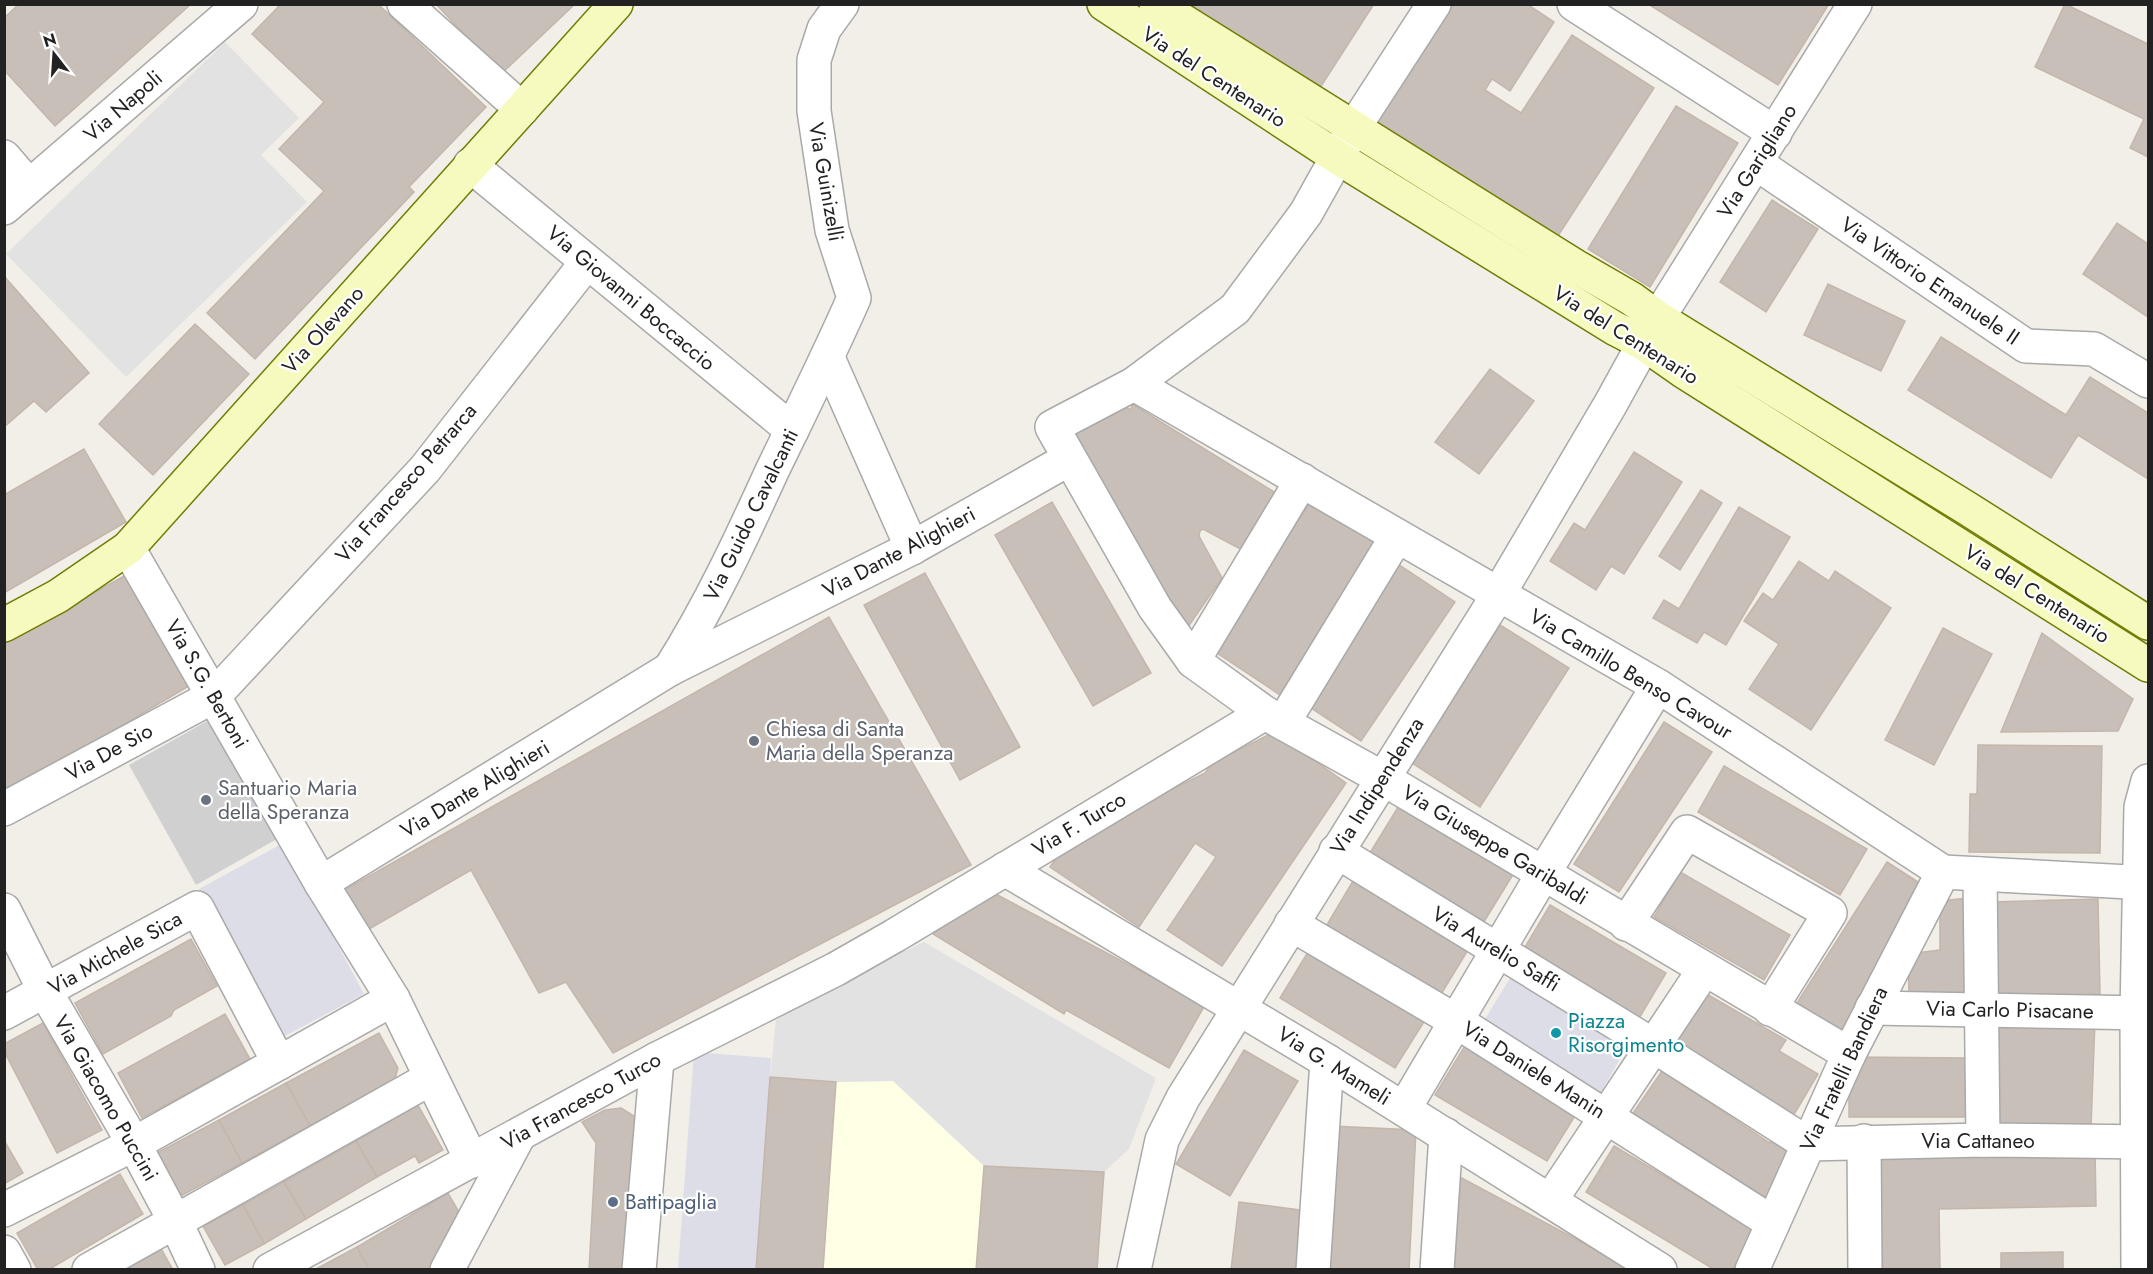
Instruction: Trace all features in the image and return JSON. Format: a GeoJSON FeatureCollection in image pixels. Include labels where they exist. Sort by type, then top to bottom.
{"type":"FeatureCollection","features":[{"type":"Feature","properties":{"kind":"street","name":"Via Napoli"},"geometry":{"type":"LineString","coordinates":[[4,208],[241,4]]}},
{"type":"Feature","properties":{"kind":"street"},"geometry":{"type":"LineString","coordinates":[[404,4],[522,109]]}},
{"type":"Feature","properties":{"kind":"street","name":"Via Olevano"},"geometry":{"type":"LineString","coordinates":[[4,625],[58,596],[128,548],[616,4]]}},
{"type":"Feature","properties":{"kind":"street","name":"Via Guinizelli"},"geometry":{"type":"LineString","coordinates":[[828,358],[854,298],[832,230],[813,111],[814,60],[824,29],[842,4]]}},
{"type":"Feature","properties":{"kind":"street","name":"Via del Centenario"},"geometry":{"type":"LineString","coordinates":[[1104,4],[1337,158],[1955,501],[2148,623]]}},
{"type":"Feature","properties":{"kind":"street","name":"Via del Centenario"},"geometry":{"type":"LineString","coordinates":[[1156,4],[1353,129],[1632,299],[1650,330],[1683,371],[2148,664]]}},
{"type":"Feature","properties":{"kind":"street"},"geometry":{"type":"LineString","coordinates":[[1069,459],[1052,427],[1134,384],[1235,309],[1306,213],[1353,129],[1434,4]]}},
{"type":"Feature","properties":{"kind":"street"},"geometry":{"type":"LineString","coordinates":[[1574,4],[1775,133]]}},
{"type":"Feature","properties":{"kind":"street","name":"Via Garigliano"},"geometry":{"type":"LineString","coordinates":[[1650,330],[1855,4]]}},
{"type":"Feature","properties":{"kind":"street"},"geometry":{"type":"LineString","coordinates":[[4,157],[29,186]]}},
{"type":"Feature","properties":{"kind":"street","name":"Via Vittorio Emanuele II"},"geometry":{"type":"LineString","coordinates":[[1756,163],[2026,346],[2094,349],[2148,381]]}},
{"type":"Feature","properties":{"kind":"street","name":"Via Giovanni Boccaccio"},"geometry":{"type":"LineString","coordinates":[[470,165],[792,430]]}},
{"type":"Feature","properties":{"kind":"street","name":"Via Francesco Petrarca"},"geometry":{"type":"LineString","coordinates":[[214,696],[425,469],[587,262]]}},
{"type":"Feature","properties":{"kind":"street","name":"Via Indipendenza"},"geometry":{"type":"LineString","coordinates":[[1134,1269],[1162,1140],[1183,1098],[1498,595],[1610,405],[1650,330]]}},
{"type":"Feature","properties":{"kind":"street"},"geometry":{"type":"LineString","coordinates":[[828,358],[912,548]]}},
{"type":"Feature","properties":{"kind":"street","name":"Via Guido Cavalcanti"},"geometry":{"type":"LineString","coordinates":[[670,669],[698,626],[828,358]]}},
{"type":"Feature","properties":{"kind":"street","name":"Via Camillo Benso Cavour"},"geometry":{"type":"LineString","coordinates":[[1134,384],[1658,686],[1943,872]]}},
{"type":"Feature","properties":{"kind":"street","name":"Via Dante Alighieri"},"geometry":{"type":"LineString","coordinates":[[321,883],[670,669],[912,548],[1069,459]]}},
{"type":"Feature","properties":{"kind":"street","name":"Via Giuseppe Garibaldi"},"geometry":{"type":"LineString","coordinates":[[1069,459],[1155,608],[1193,661],[1274,718],[1382,778],[1849,1054]]}},
{"type":"Feature","properties":{"kind":"street"},"geometry":{"type":"LineString","coordinates":[[1193,661],[1302,480]]}},
{"type":"Feature","properties":{"kind":"street"},"geometry":{"type":"LineString","coordinates":[[1274,718],[1397,536]]}},
{"type":"Feature","properties":{"kind":"street","name":"Via S.G. Bertoni"},"geometry":{"type":"LineString","coordinates":[[128,548],[321,883],[393,999],[472,1161]]}},
{"type":"Feature","properties":{"kind":"street"},"geometry":{"type":"LineString","coordinates":[[1404,1109],[1543,874],[1658,686]]}},
{"type":"Feature","properties":{"kind":"street","name":"Via De Sio"},"geometry":{"type":"LineString","coordinates":[[4,809],[214,696]]}},
{"type":"Feature","properties":{"kind":"street","name":"Via F. Turco"},"geometry":{"type":"LineString","coordinates":[[894,936],[1005,869],[1274,718]]}},
{"type":"Feature","properties":{"kind":"street"},"geometry":{"type":"LineString","coordinates":[[2138,1269],[2143,1142],[2144,883],[2141,807],[2148,781]]}},
{"type":"Feature","properties":{"kind":"street"},"geometry":{"type":"LineString","coordinates":[[1626,924],[1687,832],[1830,913],[1770,1009]]}},
{"type":"Feature","properties":{"kind":"street","name":"Via Aurelio Saffi"},"geometry":{"type":"LineString","coordinates":[[1336,851],[1654,1046],[1808,1144]]}},
{"type":"Feature","properties":{"kind":"street","name":"Via G. Mameli"},"geometry":{"type":"LineString","coordinates":[[1005,869],[1327,1061],[1660,1269]]}},
{"type":"Feature","properties":{"kind":"street"},"geometry":{"type":"LineString","coordinates":[[1943,872],[2144,883]]}},
{"type":"Feature","properties":{"kind":"street","name":"Via Fratelli Bandiera"},"geometry":{"type":"LineString","coordinates":[[1752,1269],[1849,1054],[1943,872]]}},
{"type":"Feature","properties":{"kind":"street"},"geometry":{"type":"LineString","coordinates":[[1980,874],[1983,1140]]}},
{"type":"Feature","properties":{"kind":"street","name":"Via Michele Sica"},"geometry":{"type":"LineString","coordinates":[[4,1013],[197,908],[279,1063]]}},
{"type":"Feature","properties":{"kind":"street","name":"Via Giacomo Puccini"},"geometry":{"type":"LineString","coordinates":[[4,910],[45,991],[134,1144],[198,1269]]}},
{"type":"Feature","properties":{"kind":"street","name":"Via Daniele Manin"},"geometry":{"type":"LineString","coordinates":[[1292,924],[1456,1021],[1773,1223]]}},
{"type":"Feature","properties":{"kind":"street","name":"Via Francesco Turco"},"geometry":{"type":"LineString","coordinates":[[270,1269],[657,1059],[836,969],[894,936]]}},
{"type":"Feature","properties":{"kind":"street"},"geometry":{"type":"LineString","coordinates":[[1550,1201],[1704,970]]}},
{"type":"Feature","properties":{"kind":"street"},"geometry":{"type":"LineString","coordinates":[[4,1210],[134,1144],[393,999]]}},
{"type":"Feature","properties":{"kind":"street","name":"Via Carlo Pisacane"},"geometry":{"type":"LineString","coordinates":[[1872,1008],[2143,1013]]}},
{"type":"Feature","properties":{"kind":"street"},"geometry":{"type":"LineString","coordinates":[[639,1269],[657,1059]]}},
{"type":"Feature","properties":{"kind":"street"},"geometry":{"type":"LineString","coordinates":[[1313,1269],[1327,1061]]}},
{"type":"Feature","properties":{"kind":"street"},"geometry":{"type":"LineString","coordinates":[[89,1269],[431,1078]]}},
{"type":"Feature","properties":{"kind":"street"},"geometry":{"type":"LineString","coordinates":[[447,1269],[519,1135]]}},
{"type":"Feature","properties":{"kind":"street"},"geometry":{"type":"LineString","coordinates":[[1437,1269],[1446,1136]]}},
{"type":"Feature","properties":{"kind":"street","name":"Via Cattaneo"},"geometry":{"type":"LineString","coordinates":[[1808,1144],[1983,1140],[2143,1142]]}},
{"type":"Feature","properties":{"kind":"street"},"geometry":{"type":"LineString","coordinates":[[1864,1142],[1865,1269]]}},
{"type":"Feature","properties":{"kind":"street"},"geometry":{"type":"LineString","coordinates":[[4,1252],[14,1269]]}},
{"type":"Feature","properties":{"kind":"shaded area"},"geometry":{"type":"Polygon","coordinates":[[[225,42],[299,118],[261,155],[307,202],[126,377],[6,254],[225,42]]]}},
{"type":"Feature","properties":{"kind":"shaded area","name":"Santuario Maria della Speranza"},"geometry":{"type":"Polygon","coordinates":[[[216,716],[284,835],[196,885],[129,765],[216,716]]]}},
{"type":"Feature","properties":{"kind":"shaded area"},"geometry":{"type":"Polygon","coordinates":[[[283,843],[364,994],[279,1039],[199,889],[283,843]]]}},
{"type":"Feature","properties":{"kind":"shaded area"},"geometry":{"type":"Polygon","coordinates":[[[924,942],[1156,1078],[1129,1149],[1104,1172],[984,1166],[893,1081],[836,1082],[770,1077],[776,1020],[849,977],[924,942]]]}},
{"type":"Feature","properties":{"kind":"shaded area","name":"Piazza Risorgimento"},"geometry":{"type":"Polygon","coordinates":[[[1515,970],[1629,1043],[1597,1099],[1482,1024],[1515,970]]]}},
{"type":"Feature","properties":{"kind":"shaded area"},"geometry":{"type":"Polygon","coordinates":[[[694,1052],[771,1058],[756,1269],[678,1270],[694,1052]]]}},
{"type":"Feature","properties":{"kind":"shaded area"},"geometry":{"type":"Polygon","coordinates":[[[770,1077],[836,1082],[893,1081],[984,1166],[1104,1172],[1097,1269],[756,1270],[770,1077]]]}},
{"type":"Feature","properties":{"kind":"building"},"geometry":{"type":"Polygon","coordinates":[[[19,4],[191,4],[55,126],[4,70],[4,18],[19,4]]]}},
{"type":"Feature","properties":{"kind":"building"},"geometry":{"type":"Polygon","coordinates":[[[281,4],[378,4],[486,107],[409,187],[414,192],[255,359],[207,313],[324,191],[279,149],[324,102],[252,34],[281,4]]]}},
{"type":"Feature","properties":{"kind":"building"},"geometry":{"type":"Polygon","coordinates":[[[436,4],[575,4],[501,74],[436,4]]]}},
{"type":"Feature","properties":{"kind":"building"},"geometry":{"type":"Polygon","coordinates":[[[1182,4],[1374,4],[1318,91],[1182,4]]]}},
{"type":"Feature","properties":{"kind":"building"},"geometry":{"type":"Polygon","coordinates":[[[1454,4],[1527,4],[1554,22],[1510,91],[1492,79],[1485,90],[1521,113],[1572,35],[1654,88],[1556,239],[1375,122],[1454,4]]]}},
{"type":"Feature","properties":{"kind":"building"},"geometry":{"type":"Polygon","coordinates":[[[1648,4],[1829,4],[1778,85],[1648,4]]]}},
{"type":"Feature","properties":{"kind":"building"},"geometry":{"type":"Polygon","coordinates":[[[2065,4],[2148,44],[2148,157],[2130,148],[2144,119],[2035,67],[2065,4]]]}},
{"type":"Feature","properties":{"kind":"building"},"geometry":{"type":"Polygon","coordinates":[[[1676,106],[1738,143],[1650,287],[1588,249],[1676,106]]]}},
{"type":"Feature","properties":{"kind":"building"},"geometry":{"type":"Polygon","coordinates":[[[1772,200],[1818,229],[1766,312],[1720,282],[1772,200]]]}},
{"type":"Feature","properties":{"kind":"building"},"geometry":{"type":"Polygon","coordinates":[[[2117,223],[2148,244],[2148,317],[2083,274],[2117,223]]]}},
{"type":"Feature","properties":{"kind":"building"},"geometry":{"type":"Polygon","coordinates":[[[4,276],[89,373],[46,412],[34,401],[4,427],[4,276]]]}},
{"type":"Feature","properties":{"kind":"building"},"geometry":{"type":"Polygon","coordinates":[[[1828,284],[1905,321],[1881,371],[1804,335],[1828,284]]]}},
{"type":"Feature","properties":{"kind":"building"},"geometry":{"type":"Polygon","coordinates":[[[195,324],[249,374],[153,475],[99,424],[195,324]]]}},
{"type":"Feature","properties":{"kind":"building"},"geometry":{"type":"Polygon","coordinates":[[[1941,337],[2066,415],[2090,377],[2148,413],[2148,479],[2078,435],[2051,478],[1908,390],[1941,337]]]}},
{"type":"Feature","properties":{"kind":"building"},"geometry":{"type":"Polygon","coordinates":[[[1490,369],[1534,401],[1479,474],[1435,442],[1490,369]]]}},
{"type":"Feature","properties":{"kind":"building"},"geometry":{"type":"Polygon","coordinates":[[[1113,399],[1131,410],[1132,404],[1276,493],[1244,551],[1203,529],[1200,531],[1199,536],[1222,578],[1183,634],[1073,433],[1113,399]]]}},
{"type":"Feature","properties":{"kind":"building"},"geometry":{"type":"Polygon","coordinates":[[[84,449],[126,522],[4,593],[4,495],[84,449]]]}},
{"type":"Feature","properties":{"kind":"building"},"geometry":{"type":"Polygon","coordinates":[[[1634,452],[1682,482],[1624,574],[1611,566],[1596,590],[1550,561],[1574,523],[1585,530],[1634,452]]]}},
{"type":"Feature","properties":{"kind":"building"},"geometry":{"type":"Polygon","coordinates":[[[1701,490],[1722,503],[1680,570],[1659,556],[1701,490]]]}},
{"type":"Feature","properties":{"kind":"building"},"geometry":{"type":"Polygon","coordinates":[[[1314,497],[1383,544],[1280,695],[1211,649],[1314,497]]]}},
{"type":"Feature","properties":{"kind":"building"},"geometry":{"type":"Polygon","coordinates":[[[1052,502],[1151,673],[1093,706],[995,535],[1052,502]]]}},
{"type":"Feature","properties":{"kind":"building"},"geometry":{"type":"Polygon","coordinates":[[[1739,507],[1790,537],[1726,645],[1704,632],[1697,643],[1653,618],[1664,600],[1679,609],[1739,507]]]}},
{"type":"Feature","properties":{"kind":"building"},"geometry":{"type":"Polygon","coordinates":[[[1799,561],[1829,581],[1835,571],[1891,608],[1811,730],[1749,689],[1779,644],[1744,621],[1763,593],[1773,600],[1799,561]]]}},
{"type":"Feature","properties":{"kind":"building"},"geometry":{"type":"Polygon","coordinates":[[[1398,564],[1455,602],[1361,741],[1305,704],[1398,564]]]}},
{"type":"Feature","properties":{"kind":"building"},"geometry":{"type":"Polygon","coordinates":[[[925,573],[1020,747],[960,780],[864,605],[925,573]]]}},
{"type":"Feature","properties":{"kind":"building"},"geometry":{"type":"Polygon","coordinates":[[[126,575],[189,686],[4,795],[4,642],[126,575]]]}},
{"type":"Feature","properties":{"kind":"building","name":"Chiesa di Santa Maria della Speranza"},"geometry":{"type":"Polygon","coordinates":[[[829,617],[971,865],[613,1053],[566,982],[539,993],[471,870],[364,932],[339,893],[829,617]]]}},
{"type":"Feature","properties":{"kind":"building"},"geometry":{"type":"Polygon","coordinates":[[[1500,625],[1569,668],[1480,807],[1412,763],[1500,625]]]}},
{"type":"Feature","properties":{"kind":"building"},"geometry":{"type":"Polygon","coordinates":[[[1943,628],[1992,654],[1934,765],[1885,740],[1943,628]]]}},
{"type":"Feature","properties":{"kind":"building"},"geometry":{"type":"Polygon","coordinates":[[[2042,633],[2133,699],[2118,731],[2001,732],[2042,633]]]}},
{"type":"Feature","properties":{"kind":"building"},"geometry":{"type":"Polygon","coordinates":[[[1664,722],[1712,752],[1619,892],[1574,864],[1664,722]]]}},
{"type":"Feature","properties":{"kind":"building"},"geometry":{"type":"Polygon","coordinates":[[[1274,732],[1346,783],[1222,966],[1167,930],[1216,857],[1195,843],[1139,927],[1050,867],[1068,841],[1205,773],[1212,763],[1274,732]]]}},
{"type":"Feature","properties":{"kind":"building"},"geometry":{"type":"Polygon","coordinates":[[[1978,745],[2102,746],[2100,853],[1969,852],[1970,794],[1977,794],[1978,745]]]}},
{"type":"Feature","properties":{"kind":"building"},"geometry":{"type":"Polygon","coordinates":[[[1724,766],[1867,849],[1840,895],[1698,812],[1724,766]]]}},
{"type":"Feature","properties":{"kind":"building"},"geometry":{"type":"Polygon","coordinates":[[[1400,804],[1514,873],[1482,925],[1368,856],[1400,804]]]}},
{"type":"Feature","properties":{"kind":"building"},"geometry":{"type":"Polygon","coordinates":[[[1887,862],[1932,891],[1842,1031],[1797,1003],[1887,862]]]}},
{"type":"Feature","properties":{"kind":"building"},"geometry":{"type":"Polygon","coordinates":[[[1680,872],[1790,935],[1764,980],[1654,917],[1680,872]]]}},
{"type":"Feature","properties":{"kind":"building"},"geometry":{"type":"Polygon","coordinates":[[[1356,876],[1471,945],[1440,996],[1325,928],[1356,876]]]}},
{"type":"Feature","properties":{"kind":"building"},"geometry":{"type":"Polygon","coordinates":[[[990,891],[1205,1005],[1169,1068],[1066,1010],[1064,1014],[933,934],[990,891]]]}},
{"type":"Feature","properties":{"kind":"building"},"geometry":{"type":"Polygon","coordinates":[[[1967,898],[1967,995],[1909,994],[1908,954],[1940,950],[1940,901],[1967,898]]]}},
{"type":"Feature","properties":{"kind":"building"},"geometry":{"type":"Polygon","coordinates":[[[2098,899],[2100,994],[1994,997],[1992,902],[2098,899]]]}},
{"type":"Feature","properties":{"kind":"building"},"geometry":{"type":"Polygon","coordinates":[[[1550,905],[1666,973],[1638,1020],[1522,952],[1550,905]]]}},
{"type":"Feature","properties":{"kind":"building"},"geometry":{"type":"Polygon","coordinates":[[[191,939],[217,986],[174,1010],[171,1016],[103,1054],[75,1003],[191,939]]]}},
{"type":"Feature","properties":{"kind":"building"},"geometry":{"type":"Polygon","coordinates":[[[1311,947],[1427,1017],[1395,1068],[1280,998],[1311,947]]]}},
{"type":"Feature","properties":{"kind":"building"},"geometry":{"type":"Polygon","coordinates":[[[1705,993],[1786,1040],[1779,1051],[1818,1074],[1792,1118],[1672,1049],[1705,993]]]}},
{"type":"Feature","properties":{"kind":"building"},"geometry":{"type":"Polygon","coordinates":[[[225,1014],[250,1059],[142,1118],[118,1073],[225,1014]]]}},
{"type":"Feature","properties":{"kind":"building"},"geometry":{"type":"Polygon","coordinates":[[[1995,1017],[2095,1020],[2091,1127],[1991,1123],[1995,1017]]]}},
{"type":"Feature","properties":{"kind":"building"},"geometry":{"type":"Polygon","coordinates":[[[43,1023],[102,1130],[57,1153],[4,1051],[4,1044],[43,1023]]]}},
{"type":"Feature","properties":{"kind":"building"},"geometry":{"type":"Polygon","coordinates":[[[379,1033],[398,1068],[395,1079],[310,1126],[286,1083],[379,1033]]]}},
{"type":"Feature","properties":{"kind":"building"},"geometry":{"type":"Polygon","coordinates":[[[1466,1044],[1578,1111],[1547,1161],[1435,1095],[1466,1044]]]}},
{"type":"Feature","properties":{"kind":"building"},"geometry":{"type":"Polygon","coordinates":[[[1244,1050],[1298,1081],[1230,1196],[1176,1164],[1244,1050]]]}},
{"type":"Feature","properties":{"kind":"building"},"geometry":{"type":"Polygon","coordinates":[[[1849,1057],[1970,1058],[1969,1117],[1849,1117],[1849,1057]]]}},
{"type":"Feature","properties":{"kind":"building"},"geometry":{"type":"Polygon","coordinates":[[[1662,1071],[1770,1143],[1772,1138],[1793,1152],[1765,1206],[1631,1116],[1662,1071]]]}},
{"type":"Feature","properties":{"kind":"building"},"geometry":{"type":"Polygon","coordinates":[[[770,1077],[836,1082],[823,1270],[756,1270],[770,1077]]]}},
{"type":"Feature","properties":{"kind":"building"},"geometry":{"type":"Polygon","coordinates":[[[286,1083],[310,1126],[242,1163],[219,1120],[286,1083]]]}},
{"type":"Feature","properties":{"kind":"building"},"geometry":{"type":"Polygon","coordinates":[[[418,1105],[443,1150],[419,1163],[415,1156],[377,1177],[356,1141],[418,1105]]]}},
{"type":"Feature","properties":{"kind":"building","name":"Battipaglia"},"geometry":{"type":"Polygon","coordinates":[[[621,1108],[640,1120],[627,1270],[589,1270],[596,1143],[582,1122],[605,1110],[621,1108]]]}},
{"type":"Feature","properties":{"kind":"building"},"geometry":{"type":"Polygon","coordinates":[[[219,1120],[242,1163],[177,1198],[153,1155],[219,1120]]]}},
{"type":"Feature","properties":{"kind":"building"},"geometry":{"type":"Polygon","coordinates":[[[1331,1126],[1416,1130],[1409,1270],[1325,1270],[1331,1126]]]}},
{"type":"Feature","properties":{"kind":"building"},"geometry":{"type":"Polygon","coordinates":[[[4,1140],[23,1173],[4,1184],[4,1140]]]}},
{"type":"Feature","properties":{"kind":"building"},"geometry":{"type":"Polygon","coordinates":[[[356,1141],[377,1177],[306,1219],[284,1182],[356,1141]]]}},
{"type":"Feature","properties":{"kind":"building"},"geometry":{"type":"Polygon","coordinates":[[[1614,1146],[1755,1230],[1732,1270],[1715,1270],[1586,1192],[1614,1146]]]}},
{"type":"Feature","properties":{"kind":"building"},"geometry":{"type":"Polygon","coordinates":[[[2095,1148],[2096,1206],[1939,1209],[1940,1270],[1879,1270],[1877,1152],[2095,1148]]]}},
{"type":"Feature","properties":{"kind":"building"},"geometry":{"type":"Polygon","coordinates":[[[984,1166],[1104,1172],[1097,1270],[976,1270],[984,1166]]]}},
{"type":"Feature","properties":{"kind":"building"},"geometry":{"type":"Polygon","coordinates":[[[120,1174],[143,1214],[48,1270],[38,1270],[17,1233],[120,1174]]]}},
{"type":"Feature","properties":{"kind":"building"},"geometry":{"type":"Polygon","coordinates":[[[1456,1175],[1634,1270],[1452,1270],[1456,1175]]]}},
{"type":"Feature","properties":{"kind":"building"},"geometry":{"type":"Polygon","coordinates":[[[284,1182],[306,1219],[264,1244],[243,1205],[284,1182]]]}},
{"type":"Feature","properties":{"kind":"building"},"geometry":{"type":"Polygon","coordinates":[[[448,1193],[463,1219],[437,1270],[369,1270],[357,1247],[448,1193]]]}},
{"type":"Feature","properties":{"kind":"building"},"geometry":{"type":"Polygon","coordinates":[[[1239,1202],[1315,1212],[1308,1270],[1231,1270],[1239,1202]]]}},
{"type":"Feature","properties":{"kind":"building"},"geometry":{"type":"Polygon","coordinates":[[[243,1205],[264,1244],[225,1265],[203,1226],[243,1205]]]}},
{"type":"Feature","properties":{"kind":"building"},"geometry":{"type":"Polygon","coordinates":[[[159,1245],[173,1270],[115,1270],[159,1245]]]}},
{"type":"Feature","properties":{"kind":"building"},"geometry":{"type":"Polygon","coordinates":[[[357,1247],[369,1270],[316,1270],[316,1269],[357,1247]]]}},
{"type":"Feature","properties":{"kind":"building"},"geometry":{"type":"Polygon","coordinates":[[[2063,1252],[2063,1270],[2001,1270],[2001,1253],[2063,1252]]]}},
{"type":"Feature","properties":{"kind":"place","name":"Chiesa di Santa Maria della Speranza"},"geometry":{"type":"Point","coordinates":[754,741]}},
{"type":"Feature","properties":{"kind":"place","name":"Santuario Maria della Speranza"},"geometry":{"type":"Point","coordinates":[206,800]}},
{"type":"Feature","properties":{"kind":"place","name":"Piazza Risorgimento"},"geometry":{"type":"Point","coordinates":[1556,1033]}},
{"type":"Feature","properties":{"kind":"place","name":"Battipaglia"},"geometry":{"type":"Point","coordinates":[613,1202]}}]}
